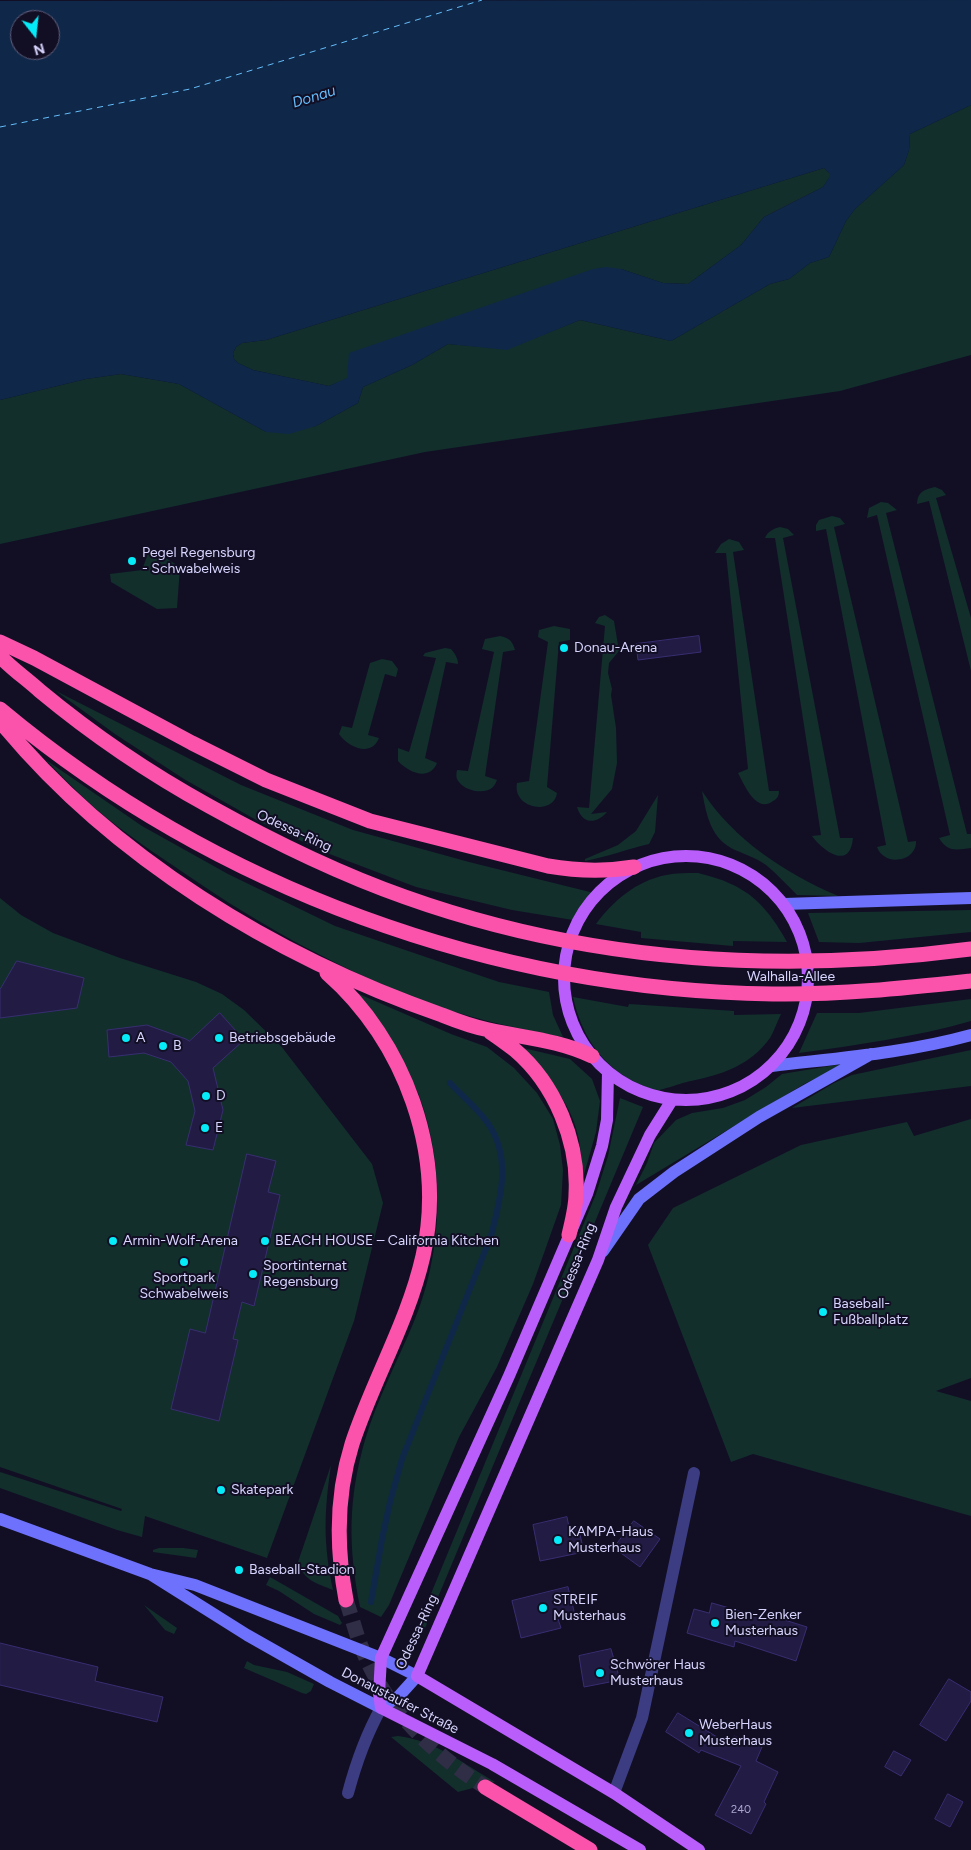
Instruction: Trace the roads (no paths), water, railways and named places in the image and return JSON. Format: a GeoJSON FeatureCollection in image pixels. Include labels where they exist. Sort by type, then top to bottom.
{"type":"FeatureCollection","features":[{"type":"Feature","properties":{"kind":"highway"},"geometry":{"type":"LineString","coordinates":[[0,642],[266,780],[370,821],[570,870],[607,871],[634,867]]}},
{"type":"Feature","properties":{"kind":"highway","name":"Odessa-Ring"},"geometry":{"type":"LineString","coordinates":[[0,656],[66,712],[115,749],[181,790],[261,834],[354,877],[406,897],[484,922],[544,937],[615,950]]}},
{"type":"Feature","properties":{"kind":"highway","name":"Walhalla-Allee"},"geometry":{"type":"LineString","coordinates":[[0,709],[102,786],[165,826],[233,863],[336,909],[478,955],[539,969],[612,982],[676,989],[774,994],[838,993],[900,989],[971,981]]}},
{"type":"Feature","properties":{"kind":"highway"},"geometry":{"type":"LineString","coordinates":[[0,721],[35,762],[79,805],[112,833],[182,884],[316,964],[402,1001],[487,1030],[567,1046],[592,1056]]}},
{"type":"Feature","properties":{"kind":"highway","name":"Walhalla-Allee"},"geometry":{"type":"LineString","coordinates":[[615,950],[698,959],[774,962],[839,961],[971,949]]}},
{"type":"Feature","properties":{"kind":"highway"},"geometry":{"type":"LineString","coordinates":[[316,964],[355,1000],[394,1060],[410,1093],[418,1119],[428,1174],[428,1211],[423,1257],[395,1339],[352,1443],[346,1469],[341,1495],[339,1530],[341,1574],[346,1600]]}},
{"type":"Feature","properties":{"kind":"highway"},"geometry":{"type":"LineString","coordinates":[[487,1030],[516,1051],[536,1073],[551,1094],[566,1126],[574,1157],[576,1194],[569,1235]]}},
{"type":"Feature","properties":{"kind":"highway"},"geometry":{"type":"LineString","coordinates":[[485,1787],[590,1850]]}},
{"type":"Feature","properties":{"kind":"main road"},"geometry":{"type":"LineString","coordinates":[[694,856],[728,863],[759,880],[784,904],[801,935],[808,978],[806,1004],[793,1037],[772,1066],[742,1086],[708,1098],[672,1100],[649,1095],[635,1088],[608,1072],[592,1056],[572,1022],[565,999],[564,967],[571,936],[586,908],[607,885],[634,867],[658,859],[694,856]]}},
{"type":"Feature","properties":{"kind":"main road"},"geometry":{"type":"LineString","coordinates":[[784,904],[971,898]]}},
{"type":"Feature","properties":{"kind":"main road"},"geometry":{"type":"LineString","coordinates":[[772,1066],[871,1054],[948,1041],[971,1034]]}},
{"type":"Feature","properties":{"kind":"main road"},"geometry":{"type":"LineString","coordinates":[[598,1260],[639,1199],[674,1172],[759,1117],[871,1054]]}},
{"type":"Feature","properties":{"kind":"main road","name":"Odessa-Ring"},"geometry":{"type":"LineString","coordinates":[[608,1072],[607,1120],[602,1146],[587,1194],[509,1376],[381,1658],[379,1694],[381,1708],[399,1696],[417,1676],[598,1260],[616,1207],[650,1135],[672,1100]]}},
{"type":"Feature","properties":{"kind":"main road","name":"Donaustaufer Straße"},"geometry":{"type":"LineString","coordinates":[[0,1519],[150,1574],[195,1585],[381,1658],[417,1676],[614,1793],[699,1850]]}},
{"type":"Feature","properties":{"kind":"main road","name":"Donaustaufer Straße"},"geometry":{"type":"LineString","coordinates":[[150,1574],[247,1635],[330,1682],[492,1764],[640,1850]]}},
{"type":"Feature","properties":{"kind":"street"},"geometry":{"type":"LineString","coordinates":[[614,1793],[642,1718],[694,1473]]}},
{"type":"Feature","properties":{"kind":"street"},"geometry":{"type":"LineString","coordinates":[[348,1794],[356,1763],[369,1730],[381,1708]]}},
{"type":"Feature","properties":{"kind":"water","name":"Donau"},"geometry":{"type":"Polygon","coordinates":[[[971,0],[971,105],[910,134],[909,150],[904,165],[855,209],[846,221],[829,257],[810,263],[789,279],[770,284],[671,341],[580,320],[507,350],[448,344],[412,365],[363,387],[358,403],[316,426],[289,434],[266,432],[179,384],[121,374],[86,379],[0,400],[0,1],[971,0]],[[824,168],[266,340],[242,343],[236,347],[233,353],[234,359],[253,370],[329,386],[347,378],[349,353],[593,269],[606,267],[621,269],[663,283],[688,284],[741,245],[764,217],[823,187],[829,178],[829,173],[824,168]]]}},
{"type":"Feature","properties":{"kind":"waterway"},"geometry":{"type":"LineString","coordinates":[[371,1602],[390,1502],[402,1459],[491,1236],[501,1192],[502,1163],[495,1135],[483,1117],[450,1083]]}},
{"type":"Feature","properties":{"kind":"tunnel"},"geometry":{"type":"LineString","coordinates":[[346,1600],[361,1645],[373,1672],[398,1711],[413,1729],[447,1760],[485,1787]]}},
{"type":"Feature","properties":{"kind":"place","name":"Pegel Regensburg - Schwabelweis"},"geometry":{"type":"Point","coordinates":[132,561]}},
{"type":"Feature","properties":{"kind":"place","name":"Donau-Arena"},"geometry":{"type":"Point","coordinates":[564,648]}},
{"type":"Feature","properties":{"kind":"place","name":"A"},"geometry":{"type":"Point","coordinates":[126,1038]}},
{"type":"Feature","properties":{"kind":"place","name":"Betriebsgebäude"},"geometry":{"type":"Point","coordinates":[219,1038]}},
{"type":"Feature","properties":{"kind":"place","name":"B"},"geometry":{"type":"Point","coordinates":[163,1046]}},
{"type":"Feature","properties":{"kind":"place","name":"D"},"geometry":{"type":"Point","coordinates":[206,1096]}},
{"type":"Feature","properties":{"kind":"place","name":"E"},"geometry":{"type":"Point","coordinates":[205,1128]}},
{"type":"Feature","properties":{"kind":"place","name":"Armin-Wolf-Arena"},"geometry":{"type":"Point","coordinates":[113,1241]}},
{"type":"Feature","properties":{"kind":"place","name":"BEACH HOUSE – California Kitchen"},"geometry":{"type":"Point","coordinates":[265,1241]}},
{"type":"Feature","properties":{"kind":"place","name":"Sportpark Schwabelweis"},"geometry":{"type":"Point","coordinates":[184,1262]}},
{"type":"Feature","properties":{"kind":"place","name":"Sportinternat Regensburg"},"geometry":{"type":"Point","coordinates":[253,1274]}},
{"type":"Feature","properties":{"kind":"place","name":"Baseball- Fußballplatz"},"geometry":{"type":"Point","coordinates":[823,1312]}},
{"type":"Feature","properties":{"kind":"place","name":"Skatepark"},"geometry":{"type":"Point","coordinates":[221,1490]}},
{"type":"Feature","properties":{"kind":"place","name":"KAMPA-Haus Musterhaus"},"geometry":{"type":"Point","coordinates":[558,1540]}},
{"type":"Feature","properties":{"kind":"place","name":"Baseball-Stadion"},"geometry":{"type":"Point","coordinates":[239,1570]}},
{"type":"Feature","properties":{"kind":"place","name":"STREIF Musterhaus"},"geometry":{"type":"Point","coordinates":[543,1608]}},
{"type":"Feature","properties":{"kind":"place","name":"Bien-Zenker Musterhaus"},"geometry":{"type":"Point","coordinates":[715,1623]}},
{"type":"Feature","properties":{"kind":"place","name":"Schwörer Haus Musterhaus"},"geometry":{"type":"Point","coordinates":[600,1673]}},
{"type":"Feature","properties":{"kind":"place","name":"WeberHaus Musterhaus"},"geometry":{"type":"Point","coordinates":[689,1733]}}]}
